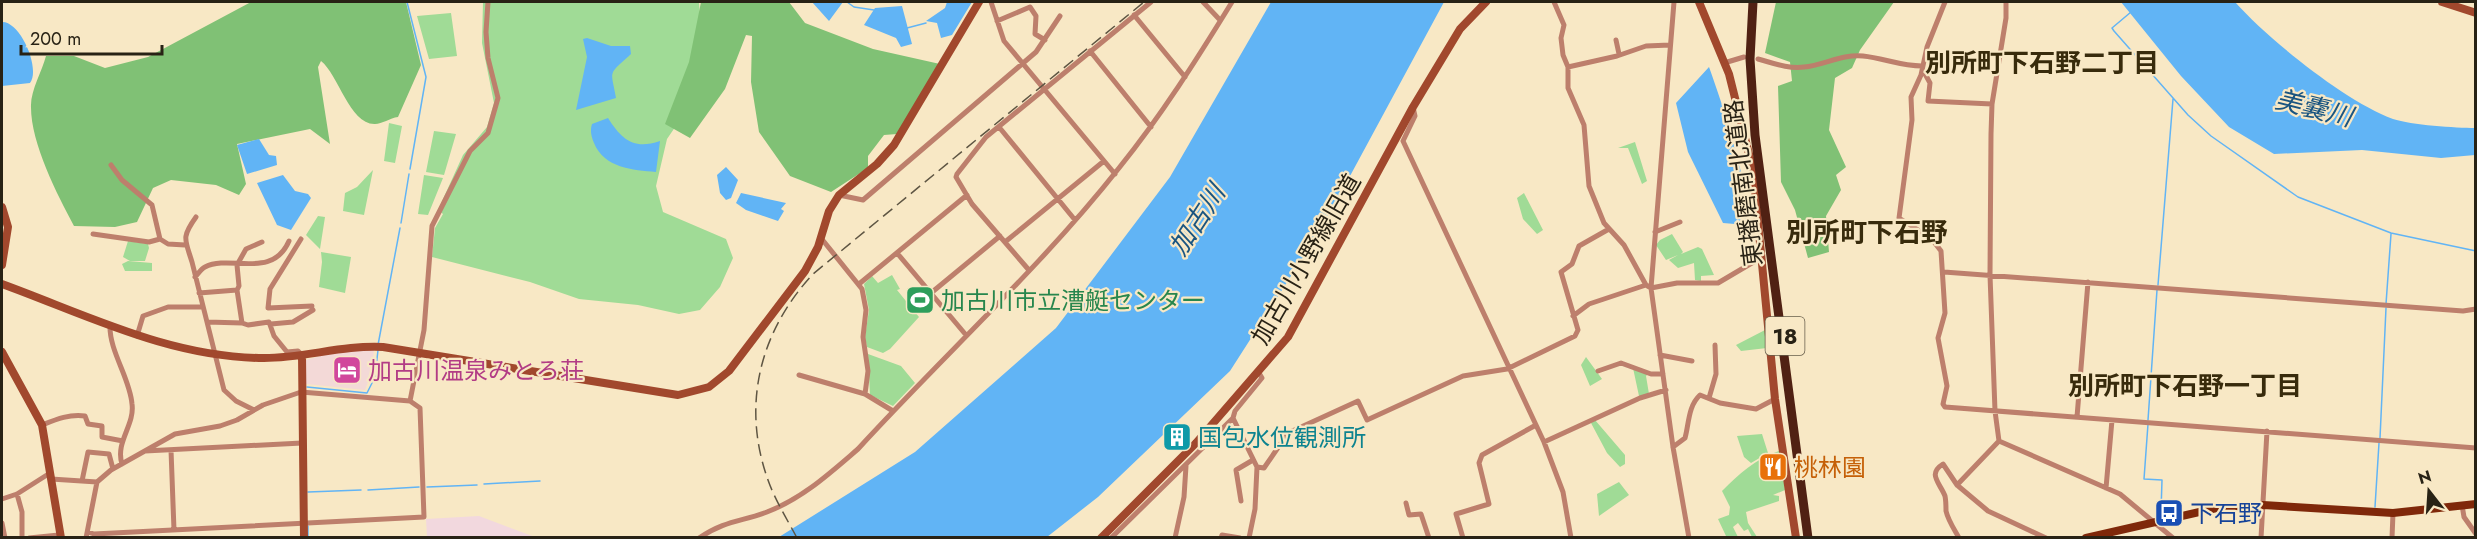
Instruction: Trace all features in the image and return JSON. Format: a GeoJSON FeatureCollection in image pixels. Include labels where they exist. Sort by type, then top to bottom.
{"type":"FeatureCollection","features":[{"type":"Feature","properties":{"kind":"highway","name":"東播磨南北道路"},"geometry":{"type":"LineString","coordinates":[[1756,2],[1750,59],[1756,135],[1810,537]]}},
{"type":"Feature","properties":{"kind":"main road"},"geometry":{"type":"LineString","coordinates":[[2086,537],[2213,508],[2264,505],[2393,513],[2475,504]]}},
{"type":"Feature","properties":{"kind":"street"},"geometry":{"type":"LineString","coordinates":[[410,401],[424,330],[432,226],[470,151],[488,133],[498,98],[488,58],[486,32],[488,2]]}},
{"type":"Feature","properties":{"kind":"street"},"geometry":{"type":"LineString","coordinates":[[2,284],[138,336],[178,348],[215,355],[266,358],[302,355],[356,345],[678,395],[702,391],[729,371],[806,271],[821,238],[829,211],[839,195],[877,164],[894,145],[979,2]]}},
{"type":"Feature","properties":{"kind":"street"},"geometry":{"type":"LineString","coordinates":[[991,2],[1004,41],[1115,174]]}},
{"type":"Feature","properties":{"kind":"street"},"geometry":{"type":"LineString","coordinates":[[1028,269],[968,195],[956,177],[957,174],[976,148],[999,127],[1150,2]]}},
{"type":"Feature","properties":{"kind":"street"},"geometry":{"type":"LineString","coordinates":[[1203,2],[1220,20]]}},
{"type":"Feature","properties":{"kind":"street"},"geometry":{"type":"LineString","coordinates":[[699,537],[725,522],[751,518],[797,497],[823,480],[850,456],[1075,220],[1115,174],[1151,127],[1232,2]]}},
{"type":"Feature","properties":{"kind":"street","name":"加古川小野線旧道"},"geometry":{"type":"LineString","coordinates":[[1101,537],[1196,443],[1288,337],[1413,107],[1460,29],[1486,2]]}},
{"type":"Feature","properties":{"kind":"street"},"geometry":{"type":"LineString","coordinates":[[1554,2],[1564,25],[1562,46],[1568,67],[1568,88],[1584,125],[1589,186],[1604,223],[1624,245],[1649,286]]}},
{"type":"Feature","properties":{"kind":"street"},"geometry":{"type":"LineString","coordinates":[[1674,2],[1649,286],[1689,537]]}},
{"type":"Feature","properties":{"kind":"street"},"geometry":{"type":"LineString","coordinates":[[1699,2],[1724,63],[1753,170],[1775,399],[1796,537]]}},
{"type":"Feature","properties":{"kind":"street"},"geometry":{"type":"LineString","coordinates":[[1945,2],[1922,66],[1921,75],[1911,97],[1912,120],[1899,218],[1936,243],[1944,272],[1942,293],[1945,313],[1938,338],[1947,386],[1943,404],[1945,407],[2475,448]]}},
{"type":"Feature","properties":{"kind":"street"},"geometry":{"type":"LineString","coordinates":[[1999,441],[1995,411],[1990,275],[1992,104],[2006,18],[2006,2]]}},
{"type":"Feature","properties":{"kind":"street"},"geometry":{"type":"LineString","coordinates":[[2442,2],[2475,13]]}},
{"type":"Feature","properties":{"kind":"street"},"geometry":{"type":"LineString","coordinates":[[998,21],[1030,7],[1036,16],[1035,34],[1045,40]]}},
{"type":"Feature","properties":{"kind":"street"},"geometry":{"type":"LineString","coordinates":[[1134,15],[1185,77]]}},
{"type":"Feature","properties":{"kind":"street"},"geometry":{"type":"LineString","coordinates":[[839,195],[863,200],[1023,64],[1045,40],[1060,16]]}},
{"type":"Feature","properties":{"kind":"street"},"geometry":{"type":"LineString","coordinates":[[1616,40],[1619,54]]}},
{"type":"Feature","properties":{"kind":"street"},"geometry":{"type":"LineString","coordinates":[[1568,67],[1646,45],[1670,45]]}},
{"type":"Feature","properties":{"kind":"street"},"geometry":{"type":"LineString","coordinates":[[1090,51],[1151,127]]}},
{"type":"Feature","properties":{"kind":"street"},"geometry":{"type":"LineString","coordinates":[[1758,59],[1787,67],[1804,68],[1845,57],[1862,56],[1906,66],[1922,66]]}},
{"type":"Feature","properties":{"kind":"street"},"geometry":{"type":"LineString","coordinates":[[1724,63],[1744,57]]}},
{"type":"Feature","properties":{"kind":"street"},"geometry":{"type":"LineString","coordinates":[[1922,66],[1930,84],[1929,100],[1992,104]]}},
{"type":"Feature","properties":{"kind":"street"},"geometry":{"type":"LineString","coordinates":[[1413,107],[1414,116],[1403,141],[1545,442],[1563,492],[1571,537]]}},
{"type":"Feature","properties":{"kind":"street"},"geometry":{"type":"LineString","coordinates":[[999,127],[1075,220]]}},
{"type":"Feature","properties":{"kind":"street"},"geometry":{"type":"LineString","coordinates":[[1005,242],[1104,160]]}},
{"type":"Feature","properties":{"kind":"street"},"geometry":{"type":"LineString","coordinates":[[111,165],[122,180],[152,205],[160,239],[168,244],[185,245]]}},
{"type":"Feature","properties":{"kind":"street"},"geometry":{"type":"LineString","coordinates":[[860,284],[968,195]]}},
{"type":"Feature","properties":{"kind":"street"},"geometry":{"type":"LineString","coordinates":[[2,207],[8,227],[2,265]]}},
{"type":"Feature","properties":{"kind":"street"},"geometry":{"type":"LineString","coordinates":[[196,217],[185,234],[185,245],[224,390],[236,401],[254,410]]}},
{"type":"Feature","properties":{"kind":"street"},"geometry":{"type":"LineString","coordinates":[[1655,232],[1680,222]]}},
{"type":"Feature","properties":{"kind":"street"},"geometry":{"type":"LineString","coordinates":[[1257,468],[1264,468],[1288,434],[1358,401],[1367,420],[1463,376],[1510,368],[1575,336],[1578,330],[1561,272],[1572,264],[1579,246],[1609,229]]}},
{"type":"Feature","properties":{"kind":"street"},"geometry":{"type":"LineString","coordinates":[[93,234],[149,242],[160,239]]}},
{"type":"Feature","properties":{"kind":"street"},"geometry":{"type":"LineString","coordinates":[[931,293],[1000,236]]}},
{"type":"Feature","properties":{"kind":"street"},"geometry":{"type":"LineString","coordinates":[[821,238],[860,284],[866,310],[863,337],[868,371],[866,394]]}},
{"type":"Feature","properties":{"kind":"street"},"geometry":{"type":"LineString","coordinates":[[301,239],[270,289],[268,308],[274,336],[287,352],[298,351],[302,355],[304,537]]}},
{"type":"Feature","properties":{"kind":"street"},"geometry":{"type":"LineString","coordinates":[[195,277],[206,267],[256,264],[268,261],[282,252],[289,241]]}},
{"type":"Feature","properties":{"kind":"street"},"geometry":{"type":"LineString","coordinates":[[242,323],[237,290],[239,286],[237,265],[246,249],[262,242]]}},
{"type":"Feature","properties":{"kind":"street"},"geometry":{"type":"LineString","coordinates":[[897,253],[966,335]]}},
{"type":"Feature","properties":{"kind":"street"},"geometry":{"type":"LineString","coordinates":[[1573,315],[1589,304],[1649,286],[1718,283],[1762,257]]}},
{"type":"Feature","properties":{"kind":"street"},"geometry":{"type":"LineString","coordinates":[[1944,272],[2463,311],[2475,309]]}},
{"type":"Feature","properties":{"kind":"street"},"geometry":{"type":"LineString","coordinates":[[2077,417],[2088,282]]}},
{"type":"Feature","properties":{"kind":"street"},"geometry":{"type":"LineString","coordinates":[[199,293],[237,290]]}},
{"type":"Feature","properties":{"kind":"street"},"geometry":{"type":"LineString","coordinates":[[138,336],[143,316],[168,307],[202,307]]}},
{"type":"Feature","properties":{"kind":"street"},"geometry":{"type":"LineString","coordinates":[[207,322],[248,325],[292,322],[313,308],[268,308]]}},
{"type":"Feature","properties":{"kind":"street"},"geometry":{"type":"LineString","coordinates":[[111,325],[132,403],[130,423],[123,441],[122,464]]}},
{"type":"Feature","properties":{"kind":"street"},"geometry":{"type":"LineString","coordinates":[[1709,398],[1716,374],[1715,345]]}},
{"type":"Feature","properties":{"kind":"street"},"geometry":{"type":"LineString","coordinates":[[2,352],[42,425],[60,536],[29,537]]}},
{"type":"Feature","properties":{"kind":"street"},"geometry":{"type":"LineString","coordinates":[[1660,356],[1692,361]]}},
{"type":"Feature","properties":{"kind":"street"},"geometry":{"type":"LineString","coordinates":[[1598,371],[1621,363],[1651,374],[1663,374]]}},
{"type":"Feature","properties":{"kind":"street"},"geometry":{"type":"LineString","coordinates":[[1111,537],[1233,418],[1235,411],[1262,378],[1259,373]]}},
{"type":"Feature","properties":{"kind":"street"},"geometry":{"type":"LineString","coordinates":[[799,375],[866,394],[893,411]]}},
{"type":"Feature","properties":{"kind":"street"},"geometry":{"type":"LineString","coordinates":[[1545,442],[1640,398],[1666,390]]}},
{"type":"Feature","properties":{"kind":"street"},"geometry":{"type":"LineString","coordinates":[[301,392],[410,401],[420,408],[424,517],[87,535],[97,482],[113,469],[175,434],[220,426],[301,392]]}},
{"type":"Feature","properties":{"kind":"street"},"geometry":{"type":"LineString","coordinates":[[1673,447],[1685,438],[1685,427],[1700,395],[1720,403],[1756,409],[1775,399]]}},
{"type":"Feature","properties":{"kind":"street"},"geometry":{"type":"LineString","coordinates":[[42,425],[65,416],[81,415],[85,416],[88,424],[102,426],[102,436],[123,441]]}},
{"type":"Feature","properties":{"kind":"street"},"geometry":{"type":"LineString","coordinates":[[1233,418],[1257,468],[1255,509],[1249,537]]}},
{"type":"Feature","properties":{"kind":"street"},"geometry":{"type":"LineString","coordinates":[[2106,488],[2112,420]]}},
{"type":"Feature","properties":{"kind":"street"},"geometry":{"type":"LineString","coordinates":[[1463,537],[1456,514],[1489,504],[1479,463],[1482,455],[1536,425]]}},
{"type":"Feature","properties":{"kind":"street"},"geometry":{"type":"LineString","coordinates":[[2261,537],[2267,431]]}},
{"type":"Feature","properties":{"kind":"street"},"geometry":{"type":"LineString","coordinates":[[1957,485],[1999,441]]}},
{"type":"Feature","properties":{"kind":"street"},"geometry":{"type":"LineString","coordinates":[[1999,441],[2106,488],[2135,504],[2173,537]]}},
{"type":"Feature","properties":{"kind":"street"},"geometry":{"type":"LineString","coordinates":[[143,451],[302,443]]}},
{"type":"Feature","properties":{"kind":"street"},"geometry":{"type":"LineString","coordinates":[[171,450],[174,530]]}},
{"type":"Feature","properties":{"kind":"street"},"geometry":{"type":"LineString","coordinates":[[82,481],[88,452],[109,454],[113,469]]}},
{"type":"Feature","properties":{"kind":"street"},"geometry":{"type":"LineString","coordinates":[[1241,501],[1236,470],[1253,460]]}},
{"type":"Feature","properties":{"kind":"street"},"geometry":{"type":"LineString","coordinates":[[1959,537],[1947,513],[1945,496],[1935,476],[1937,468],[1943,464],[1957,485],[1988,510],[2046,537]]}},
{"type":"Feature","properties":{"kind":"street"},"geometry":{"type":"LineString","coordinates":[[1175,537],[1184,498],[1186,466]]}},
{"type":"Feature","properties":{"kind":"street"},"geometry":{"type":"LineString","coordinates":[[2,499],[17,494],[50,476],[97,482]]}},
{"type":"Feature","properties":{"kind":"street"},"geometry":{"type":"LineString","coordinates":[[17,494],[22,512],[22,537]]}},
{"type":"Feature","properties":{"kind":"street"},"geometry":{"type":"LineString","coordinates":[[1406,503],[1410,515],[1421,514],[1429,537]]}},
{"type":"Feature","properties":{"kind":"street"},"geometry":{"type":"LineString","coordinates":[[2462,505],[2464,517],[2475,534]]}},
{"type":"Feature","properties":{"kind":"street"},"geometry":{"type":"LineString","coordinates":[[2392,537],[2393,513]]}},
{"type":"Feature","properties":{"kind":"street"},"geometry":{"type":"LineString","coordinates":[[2,523],[5,537]]}},
{"type":"Feature","properties":{"kind":"street"},"geometry":{"type":"LineString","coordinates":[[1221,537],[1222,535],[1240,537]]}},
{"type":"Feature","properties":{"kind":"shaded area"},"geometry":{"type":"Polygon","coordinates":[[[374,349],[372,372],[365,390],[306,384],[306,360],[331,353],[374,349]]]}},
{"type":"Feature","properties":{"kind":"shaded area"},"geometry":{"type":"Polygon","coordinates":[[[479,516],[535,537],[427,537],[426,519],[479,516]]]}},
{"type":"Feature","properties":{"kind":"green space"},"geometry":{"type":"Polygon","coordinates":[[[251,2],[406,2],[421,65],[398,117],[378,124],[366,122],[351,108],[333,76],[321,61],[318,67],[330,144],[310,129],[237,144],[246,184],[239,195],[216,185],[171,180],[153,188],[137,222],[115,227],[74,226],[46,167],[32,120],[33,93],[46,56],[74,56],[105,68],[148,57],[251,2]]]}},
{"type":"Feature","properties":{"kind":"green space"},"geometry":{"type":"Polygon","coordinates":[[[483,2],[699,2],[701,32],[684,114],[667,139],[656,186],[663,212],[726,239],[733,258],[720,287],[700,310],[679,314],[638,305],[579,299],[530,282],[432,257],[435,228],[443,214],[438,210],[463,155],[487,127],[494,103],[482,43],[483,2]]]}},
{"type":"Feature","properties":{"kind":"green space"},"geometry":{"type":"Polygon","coordinates":[[[701,2],[789,2],[805,23],[873,49],[940,64],[897,134],[884,135],[868,156],[868,168],[831,192],[790,176],[759,132],[751,82],[752,36],[746,35],[725,89],[690,138],[665,124],[689,62],[701,2]]]}},
{"type":"Feature","properties":{"kind":"green space"},"geometry":{"type":"Polygon","coordinates":[[[1776,2],[1894,2],[1860,50],[1852,68],[1835,78],[1829,130],[1846,167],[1836,175],[1841,190],[1826,216],[1829,252],[1808,258],[1795,210],[1781,182],[1778,86],[1792,81],[1790,62],[1765,53],[1776,2]]]}},
{"type":"Feature","properties":{"kind":"green space"},"geometry":{"type":"Polygon","coordinates":[[[451,13],[457,56],[429,59],[417,16],[451,13]]]}},
{"type":"Feature","properties":{"kind":"green space"},"geometry":{"type":"Polygon","coordinates":[[[389,123],[402,126],[395,163],[384,161],[389,123]]]}},
{"type":"Feature","properties":{"kind":"green space"},"geometry":{"type":"Polygon","coordinates":[[[434,131],[456,134],[444,175],[426,172],[434,131]]]}},
{"type":"Feature","properties":{"kind":"green space"},"geometry":{"type":"Polygon","coordinates":[[[1635,142],[1647,181],[1642,184],[1628,148],[1618,148],[1635,142]]]}},
{"type":"Feature","properties":{"kind":"green space"},"geometry":{"type":"Polygon","coordinates":[[[373,170],[364,215],[343,211],[345,193],[357,187],[373,170]]]}},
{"type":"Feature","properties":{"kind":"green space"},"geometry":{"type":"Polygon","coordinates":[[[424,175],[443,178],[428,215],[418,214],[424,175]]]}},
{"type":"Feature","properties":{"kind":"green space"},"geometry":{"type":"Polygon","coordinates":[[[1524,193],[1543,230],[1537,234],[1523,219],[1517,198],[1524,193]]]}},
{"type":"Feature","properties":{"kind":"green space"},"geometry":{"type":"Polygon","coordinates":[[[318,216],[325,217],[320,249],[306,235],[318,216]]]}},
{"type":"Feature","properties":{"kind":"green space"},"geometry":{"type":"Polygon","coordinates":[[[1672,234],[1683,252],[1681,254],[1698,247],[1702,249],[1714,275],[1701,276],[1701,281],[1695,280],[1694,263],[1678,268],[1669,260],[1678,255],[1666,260],[1656,245],[1660,240],[1672,234]]]}},
{"type":"Feature","properties":{"kind":"green space"},"geometry":{"type":"Polygon","coordinates":[[[128,241],[148,244],[145,261],[130,261],[123,257],[128,241]]]}},
{"type":"Feature","properties":{"kind":"green space"},"geometry":{"type":"Polygon","coordinates":[[[321,252],[351,257],[345,293],[319,287],[321,252]]]}},
{"type":"Feature","properties":{"kind":"green space"},"geometry":{"type":"Polygon","coordinates":[[[128,261],[152,263],[152,271],[125,271],[122,264],[128,261]]]}},
{"type":"Feature","properties":{"kind":"green space"},"geometry":{"type":"Polygon","coordinates":[[[892,275],[900,289],[897,290],[919,317],[890,349],[883,353],[867,347],[865,337],[869,310],[864,284],[872,276],[878,283],[892,275]]]}},
{"type":"Feature","properties":{"kind":"green space"},"geometry":{"type":"Polygon","coordinates":[[[1765,330],[1767,348],[1741,351],[1736,345],[1765,330]]]}},
{"type":"Feature","properties":{"kind":"green space"},"geometry":{"type":"Polygon","coordinates":[[[868,354],[901,366],[915,383],[893,406],[870,395],[868,354]]]}},
{"type":"Feature","properties":{"kind":"green space"},"geometry":{"type":"Polygon","coordinates":[[[1586,357],[1602,379],[1590,386],[1581,365],[1586,357]]]}},
{"type":"Feature","properties":{"kind":"green space"},"geometry":{"type":"Polygon","coordinates":[[[1633,368],[1648,374],[1646,376],[1649,394],[1639,396],[1633,368]]]}},
{"type":"Feature","properties":{"kind":"green space"},"geometry":{"type":"Polygon","coordinates":[[[1595,420],[1625,455],[1625,464],[1620,467],[1607,453],[1591,423],[1595,420]]]}},
{"type":"Feature","properties":{"kind":"green space"},"geometry":{"type":"Polygon","coordinates":[[[1762,434],[1768,453],[1751,463],[1744,457],[1737,436],[1762,434]]]}},
{"type":"Feature","properties":{"kind":"green space"},"geometry":{"type":"Polygon","coordinates":[[[1779,451],[1785,490],[1773,495],[1779,496],[1779,501],[1746,512],[1748,523],[1757,537],[1752,537],[1748,529],[1744,531],[1738,523],[1733,527],[1738,537],[1726,536],[1718,519],[1729,515],[1730,507],[1722,491],[1755,463],[1779,451]]]}},
{"type":"Feature","properties":{"kind":"green space"},"geometry":{"type":"Polygon","coordinates":[[[1619,482],[1629,495],[1599,516],[1597,494],[1619,482]]]}},
{"type":"Feature","properties":{"kind":"water"},"geometry":{"type":"Polygon","coordinates":[[[812,2],[843,2],[829,21],[812,2]]]}},
{"type":"Feature","properties":{"kind":"water"},"geometry":{"type":"Polygon","coordinates":[[[947,2],[972,2],[952,35],[941,38],[937,23],[926,21],[945,8],[947,2]]]}},
{"type":"Feature","properties":{"kind":"water","name":"加古川"},"geometry":{"type":"Polygon","coordinates":[[[1271,2],[1444,2],[1323,226],[1230,371],[1098,497],[1047,537],[779,537],[915,452],[1056,328],[1170,177],[1271,2]]]}},
{"type":"Feature","properties":{"kind":"water","name":"美嚢川"},"geometry":{"type":"Polygon","coordinates":[[[2121,2],[2235,2],[2287,51],[2331,84],[2374,110],[2393,119],[2411,123],[2475,128],[2475,155],[2441,158],[2362,150],[2274,154],[2229,127],[2181,76],[2121,2]]]}},
{"type":"Feature","properties":{"kind":"water"},"geometry":{"type":"Polygon","coordinates":[[[902,6],[912,44],[901,47],[896,38],[864,25],[875,8],[902,6]]]}},
{"type":"Feature","properties":{"kind":"water"},"geometry":{"type":"Polygon","coordinates":[[[2,22],[16,29],[27,46],[33,67],[30,83],[2,86],[2,22]]]}},
{"type":"Feature","properties":{"kind":"water"},"geometry":{"type":"Polygon","coordinates":[[[587,38],[611,46],[630,46],[631,54],[614,70],[612,77],[616,98],[576,110],[587,57],[583,39],[587,38]]]}},
{"type":"Feature","properties":{"kind":"water"},"geometry":{"type":"Polygon","coordinates":[[[1709,67],[1740,168],[1747,208],[1747,225],[1723,223],[1688,152],[1676,103],[1709,67]]]}},
{"type":"Feature","properties":{"kind":"water"},"geometry":{"type":"Polygon","coordinates":[[[608,118],[618,132],[630,141],[643,144],[660,141],[656,172],[620,166],[605,158],[594,143],[591,129],[592,124],[608,118]]]}},
{"type":"Feature","properties":{"kind":"water"},"geometry":{"type":"Polygon","coordinates":[[[259,139],[269,155],[276,156],[277,165],[247,174],[237,145],[259,139]]]}},
{"type":"Feature","properties":{"kind":"water"},"geometry":{"type":"Polygon","coordinates":[[[726,167],[738,180],[731,198],[726,200],[720,193],[717,175],[726,167]]]}},
{"type":"Feature","properties":{"kind":"water"},"geometry":{"type":"Polygon","coordinates":[[[283,175],[295,191],[308,194],[311,198],[291,230],[277,225],[257,183],[283,175]]]}},
{"type":"Feature","properties":{"kind":"water"},"geometry":{"type":"Polygon","coordinates":[[[741,193],[786,203],[781,209],[784,211],[778,221],[746,210],[736,203],[741,193]]]}},
{"type":"Feature","properties":{"kind":"waterway"},"geometry":{"type":"LineString","coordinates":[[407,2],[426,77],[410,169]]}},
{"type":"Feature","properties":{"kind":"waterway"},"geometry":{"type":"LineString","coordinates":[[847,2],[854,7],[874,10]]}},
{"type":"Feature","properties":{"kind":"waterway"},"geometry":{"type":"LineString","coordinates":[[2131,12],[2112,28],[2188,115],[2211,136],[2298,197],[2391,233],[2476,251]]}},
{"type":"Feature","properties":{"kind":"waterway"},"geometry":{"type":"LineString","coordinates":[[907,28],[926,23]]}},
{"type":"Feature","properties":{"kind":"waterway"},"geometry":{"type":"LineString","coordinates":[[2158,285],[2173,99]]}},
{"type":"Feature","properties":{"kind":"waterway"},"geometry":{"type":"LineString","coordinates":[[401,223],[409,174]]}},
{"type":"Feature","properties":{"kind":"waterway"},"geometry":{"type":"LineString","coordinates":[[378,345],[400,228]]}},
{"type":"Feature","properties":{"kind":"waterway"},"geometry":{"type":"LineString","coordinates":[[2386,304],[2391,234]]}},
{"type":"Feature","properties":{"kind":"waterway"},"geometry":{"type":"LineString","coordinates":[[2148,420],[2157,290]]}},
{"type":"Feature","properties":{"kind":"waterway"},"geometry":{"type":"LineString","coordinates":[[2380,438],[2386,308]]}},
{"type":"Feature","properties":{"kind":"waterway"},"geometry":{"type":"LineString","coordinates":[[307,387],[367,393],[375,377],[378,350]]}},
{"type":"Feature","properties":{"kind":"waterway"},"geometry":{"type":"LineString","coordinates":[[2148,424],[2144,479],[2162,480],[2161,512]]}},
{"type":"Feature","properties":{"kind":"waterway"},"geometry":{"type":"LineString","coordinates":[[2375,507],[2379,443]]}},
{"type":"Feature","properties":{"kind":"waterway"},"geometry":{"type":"LineString","coordinates":[[484,484],[540,481]]}},
{"type":"Feature","properties":{"kind":"waterway"},"geometry":{"type":"LineString","coordinates":[[427,487],[477,485]]}},
{"type":"Feature","properties":{"kind":"waterway"},"geometry":{"type":"LineString","coordinates":[[368,490],[419,487]]}},
{"type":"Feature","properties":{"kind":"waterway"},"geometry":{"type":"LineString","coordinates":[[308,492],[361,490]]}},
{"type":"Feature","properties":{"kind":"waterway"},"geometry":{"type":"LineString","coordinates":[[308,526],[308,538]]}},
{"type":"Feature","properties":{"kind":"railway"},"geometry":{"type":"LineString","coordinates":[[797,538],[768,480],[760,452],[756,424],[756,397],[760,370],[768,344],[795,296],[813,274],[1144,2]]}},
{"type":"Feature","properties":{"kind":"place","name":"加古川市立漕艇センター"},"geometry":{"type":"Point","coordinates":[920,300]}},
{"type":"Feature","properties":{"kind":"place","name":"加古川温泉みとろ荘"},"geometry":{"type":"Point","coordinates":[347,370]}},
{"type":"Feature","properties":{"kind":"place","name":"国包水位観測所"},"geometry":{"type":"Point","coordinates":[1177,437]}},
{"type":"Feature","properties":{"kind":"place","name":"桃林園"},"geometry":{"type":"Point","coordinates":[1773,467]}},
{"type":"Feature","properties":{"kind":"place","name":"下石野"},"geometry":{"type":"Point","coordinates":[2169,513]}},
{"type":"Feature","properties":{"kind":"district","name":"別所町下石野二丁目"},"geometry":{"type":"Point","coordinates":[2042,63]}},
{"type":"Feature","properties":{"kind":"district","name":"別所町下石野"},"geometry":{"type":"Point","coordinates":[1867,232]}},
{"type":"Feature","properties":{"kind":"district","name":"別所町下石野一丁目"},"geometry":{"type":"Point","coordinates":[2185,386]}}]}
